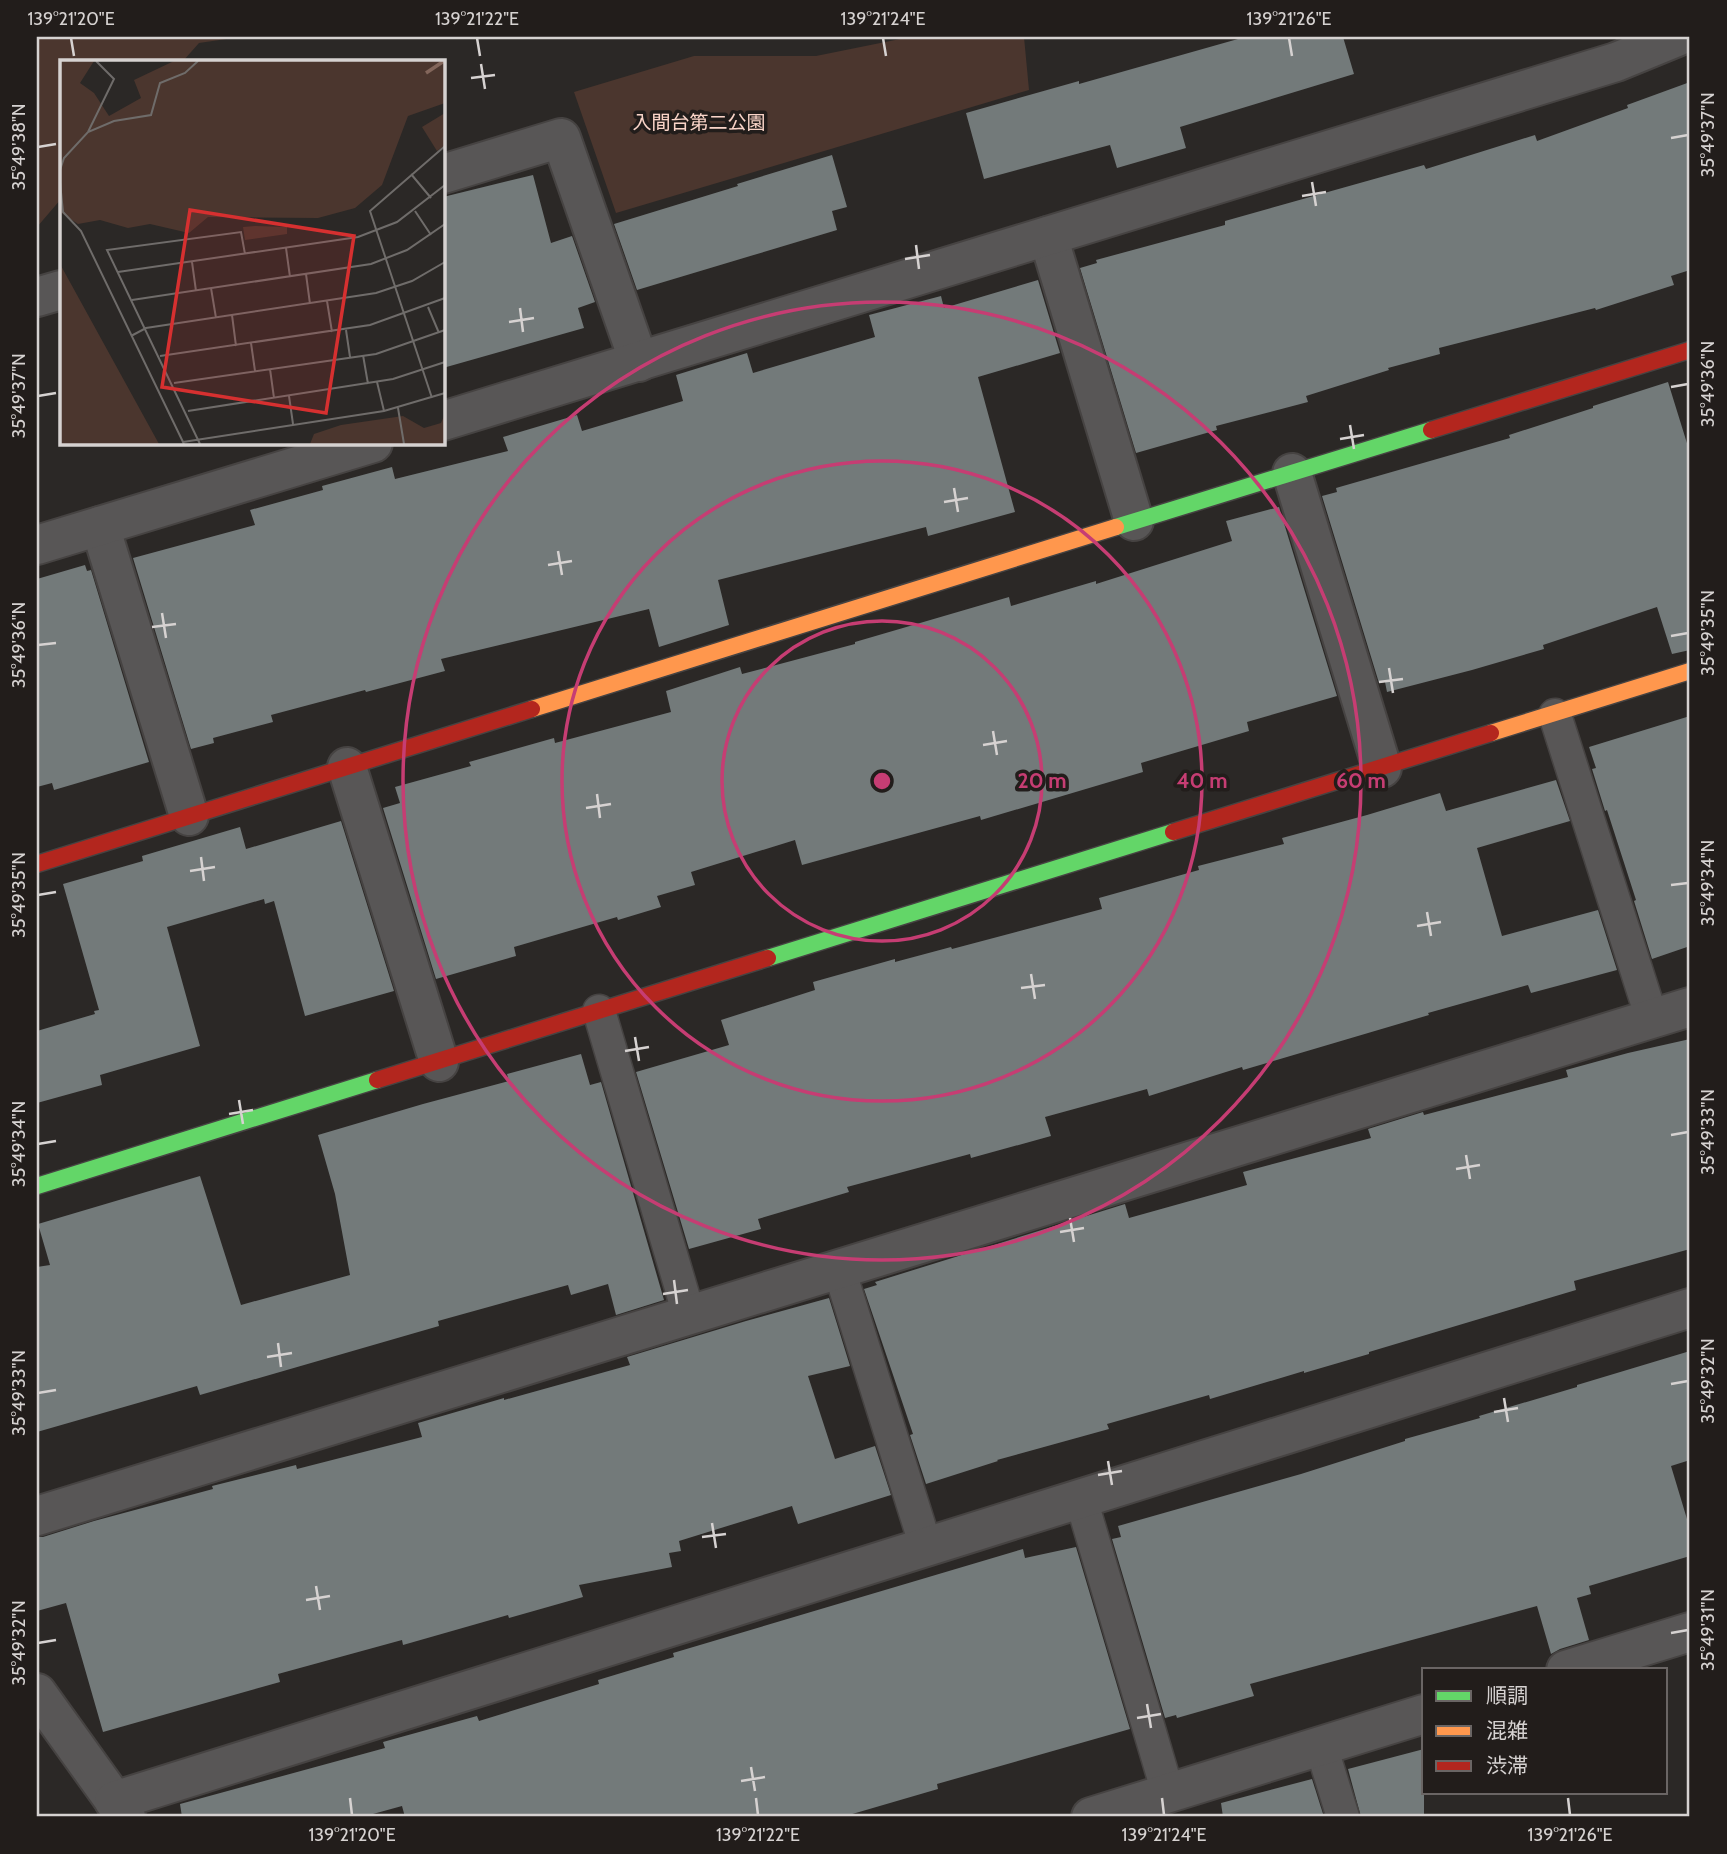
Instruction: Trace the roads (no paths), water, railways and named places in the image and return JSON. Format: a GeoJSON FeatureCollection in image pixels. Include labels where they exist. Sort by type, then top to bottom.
{"type":"FeatureCollection","features":[{"type":"Feature","properties":{"kind":"street"},"geometry":{"type":"LineString","coordinates":[[444,421],[1616,62],[1677,37]]}},
{"type":"Feature","properties":{"kind":"street"},"geometry":{"type":"LineString","coordinates":[[444,174],[561,138],[639,362]]}},
{"type":"Feature","properties":{"kind":"street"},"geometry":{"type":"LineString","coordinates":[[1048,236],[1134,521]]}},
{"type":"Feature","properties":{"kind":"street"},"geometry":{"type":"LineString","coordinates":[[37,297],[60,290]]}},
{"type":"Feature","properties":{"kind":"street"},"geometry":{"type":"LineString","coordinates":[[37,864],[1690,350]]}},
{"type":"Feature","properties":{"kind":"street"},"geometry":{"type":"LineString","coordinates":[[37,545],[370,444]]}},
{"type":"Feature","properties":{"kind":"street"},"geometry":{"type":"LineString","coordinates":[[1292,473],[1382,768]]}},
{"type":"Feature","properties":{"kind":"street"},"geometry":{"type":"LineString","coordinates":[[100,526],[189,816]]}},
{"type":"Feature","properties":{"kind":"street"},"geometry":{"type":"LineString","coordinates":[[37,1186],[1690,671]]}},
{"type":"Feature","properties":{"kind":"street"},"geometry":{"type":"LineString","coordinates":[[347,767],[439,1062]]}},
{"type":"Feature","properties":{"kind":"street"},"geometry":{"type":"LineString","coordinates":[[37,1516],[1690,1007]]}},
{"type":"Feature","properties":{"kind":"street"},"geometry":{"type":"LineString","coordinates":[[37,1693],[120,1809],[926,1547],[1690,1308]]}},
{"type":"Feature","properties":{"kind":"street"},"geometry":{"type":"LineString","coordinates":[[1573,1668],[1690,1632]]}},
{"type":"Feature","properties":{"kind":"street"},"geometry":{"type":"LineString","coordinates":[[1091,1817],[1422,1715]]}},
{"type":"Feature","properties":{"kind":"lane"},"geometry":{"type":"LineString","coordinates":[[1555,715],[1652,1018]]}},
{"type":"Feature","properties":{"kind":"lane"},"geometry":{"type":"LineString","coordinates":[[599,1011],[689,1315]]}},
{"type":"Feature","properties":{"kind":"lane"},"geometry":{"type":"LineString","coordinates":[[839,1269],[926,1547]]}},
{"type":"Feature","properties":{"kind":"lane"},"geometry":{"type":"LineString","coordinates":[[1081,1499],[1168,1794]]}},
{"type":"Feature","properties":{"kind":"lane"},"geometry":{"type":"LineString","coordinates":[[1321,1746],[1343,1817]]}},
{"type":"Feature","properties":{"kind":"park label","name":"入間台第二公園"},"geometry":{"type":"Point","coordinates":[699,122]}}]}
